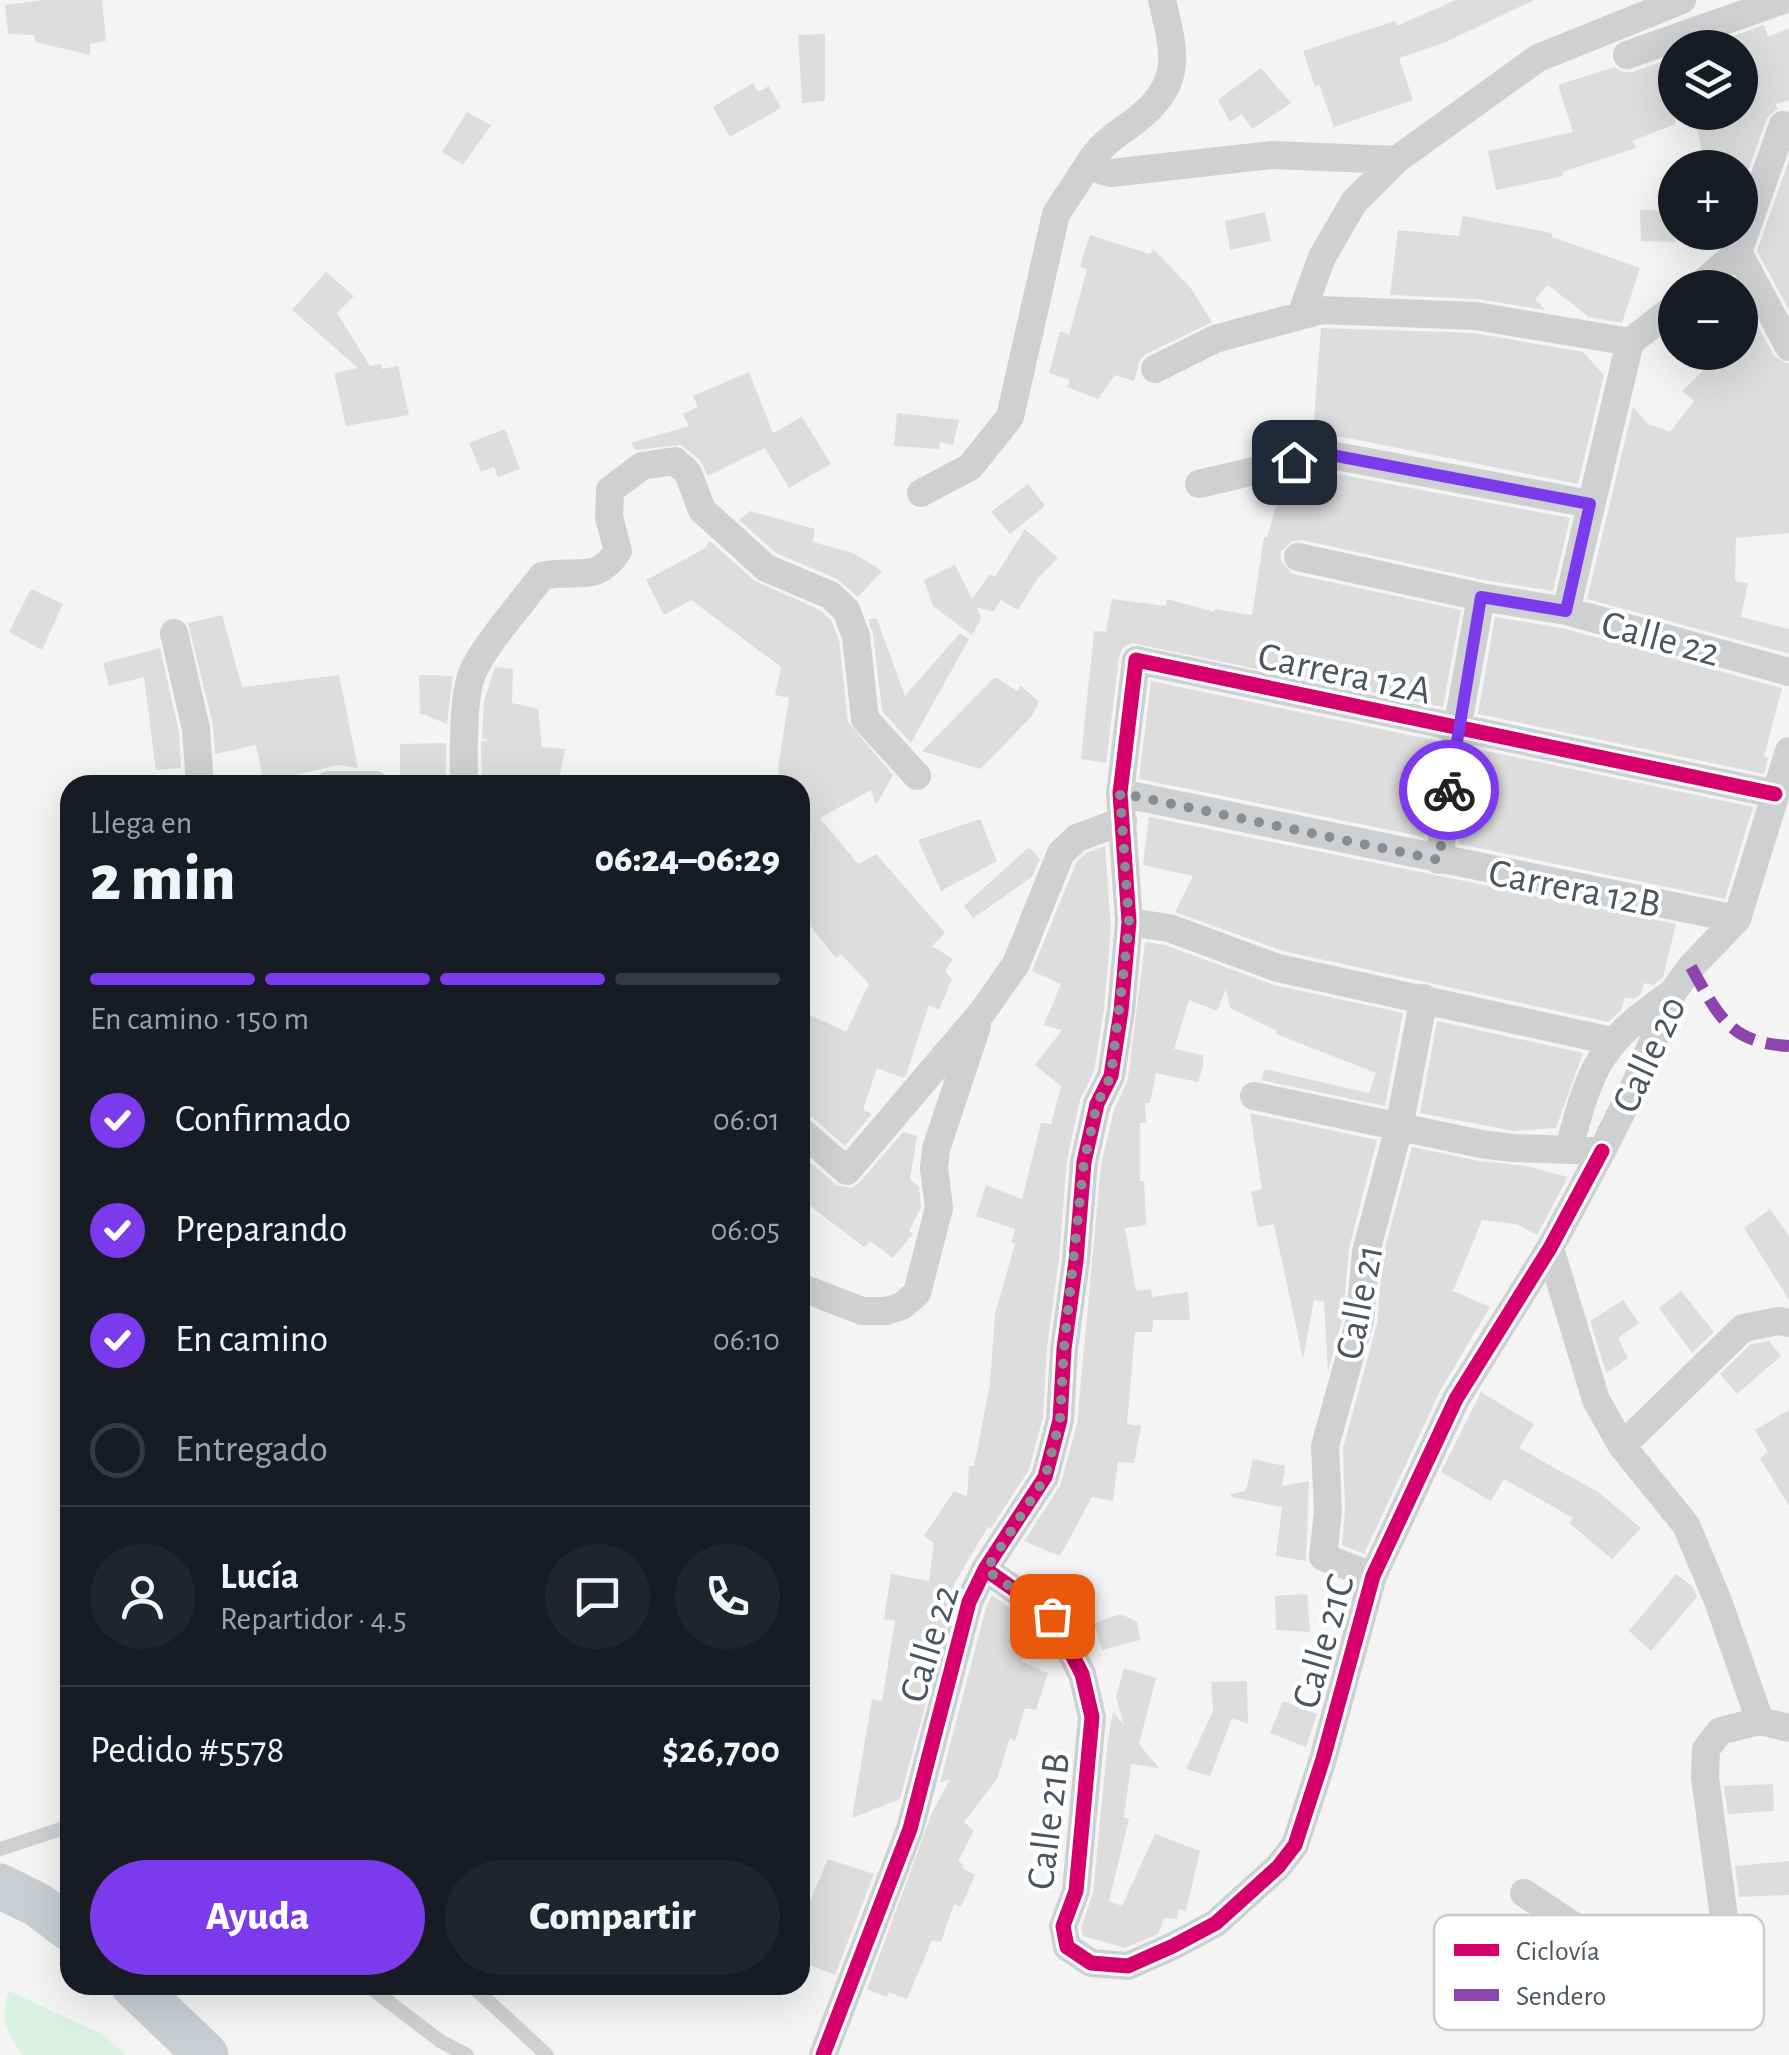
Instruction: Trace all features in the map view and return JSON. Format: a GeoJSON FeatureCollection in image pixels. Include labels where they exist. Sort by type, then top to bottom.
{"type":"FeatureCollection","features":[{"type":"Feature","properties":{"kind":"main road"},"geometry":{"type":"LineString","coordinates":[[0,1886],[38,1904],[60,1921]]}},
{"type":"Feature","properties":{"kind":"main road"},"geometry":{"type":"LineString","coordinates":[[145,1995],[189,2030]]}},
{"type":"Feature","properties":{"kind":"street"},"geometry":{"type":"LineString","coordinates":[[920,493],[970,468],[1010,417],[1056,214],[1100,147],[1142,116],[1166,90],[1175,57],[1162,0]]}},
{"type":"Feature","properties":{"kind":"street"},"geometry":{"type":"LineString","coordinates":[[1301,315],[1322,257],[1354,202],[1396,160],[1538,58],[1682,0]]}},
{"type":"Feature","properties":{"kind":"street"},"geometry":{"type":"LineString","coordinates":[[1626,54],[1783,0]]}},
{"type":"Feature","properties":{"kind":"street"},"geometry":{"type":"LineString","coordinates":[[1718,270],[1738,252],[1783,125]]}},
{"type":"Feature","properties":{"kind":"street"},"geometry":{"type":"LineString","coordinates":[[1092,159],[1098,169],[1111,173],[1272,155],[1396,160]]}},
{"type":"Feature","properties":{"kind":"street"},"geometry":{"type":"LineString","coordinates":[[1738,252],[1789,347]]}},
{"type":"Feature","properties":{"kind":"street"},"geometry":{"type":"LineString","coordinates":[[1156,369],[1215,339],[1322,310],[1476,316],[1630,342]]}},
{"type":"Feature","properties":{"kind":"street"},"geometry":{"type":"LineString","coordinates":[[1566,611],[1630,342],[1658,320]]}},
{"type":"Feature","properties":{"kind":"street"},"geometry":{"type":"LineString","coordinates":[[1199,484],[1326,454],[1590,504]]}},
{"type":"Feature","properties":{"kind":"street"},"geometry":{"type":"LineString","coordinates":[[464,775],[472,675],[481,659],[542,576],[597,573],[608,566],[618,550],[610,517],[610,490],[642,466],[675,460],[688,473],[702,510],[766,568],[830,595],[846,610],[856,636],[865,719],[917,776]]}},
{"type":"Feature","properties":{"kind":"street","name":"Calle 22"},"geometry":{"type":"LineString","coordinates":[[1298,557],[1481,597],[1566,611],[1789,672]]}},
{"type":"Feature","properties":{"kind":"street"},"geometry":{"type":"LineString","coordinates":[[1439,860],[1481,597]]}},
{"type":"Feature","properties":{"kind":"street"},"geometry":{"type":"LineString","coordinates":[[174,633],[196,729],[199,775]]}},
{"type":"Feature","properties":{"kind":"street","name":"Calle 22"},"geometry":{"type":"LineString","coordinates":[[824,2055],[910,1829],[969,1602],[1045,1478],[1060,1420],[1084,1162],[1097,1104],[1111,1076],[1129,922],[1122,807],[1136,660]]}},
{"type":"Feature","properties":{"kind":"street","name":"Carrera 12A"},"geometry":{"type":"LineString","coordinates":[[1136,660],[1775,794]]}},
{"type":"Feature","properties":{"kind":"street","name":"Calle 20"},"geometry":{"type":"LineString","coordinates":[[1254,1096],[1512,1148],[1602,1151],[1635,1086],[1674,992],[1737,920],[1789,751]]}},
{"type":"Feature","properties":{"kind":"street"},"geometry":{"type":"LineString","coordinates":[[810,1139],[847,1171],[983,1011],[1016,964],[1060,853],[1122,807]]}},
{"type":"Feature","properties":{"kind":"street","name":"Carrera 12B"},"geometry":{"type":"LineString","coordinates":[[1122,807],[1439,860],[1737,920]]}},
{"type":"Feature","properties":{"kind":"street"},"geometry":{"type":"LineString","coordinates":[[1762,835],[1789,823]]}},
{"type":"Feature","properties":{"kind":"street"},"geometry":{"type":"LineString","coordinates":[[1129,922],[1168,928],[1278,968],[1611,1041]]}},
{"type":"Feature","properties":{"kind":"street"},"geometry":{"type":"LineString","coordinates":[[1569,1148],[1591,1076],[1611,1041],[1674,992]]}},
{"type":"Feature","properties":{"kind":"street","name":"Calle 21"},"geometry":{"type":"LineString","coordinates":[[1372,1576],[1324,1557],[1328,1512],[1325,1446],[1360,1320],[1366,1252],[1399,1127],[1424,998]]}},
{"type":"Feature","properties":{"kind":"street"},"geometry":{"type":"LineString","coordinates":[[810,1292],[862,1311],[902,1306],[917,1293],[939,1208],[936,1149],[983,1011]]}},
{"type":"Feature","properties":{"kind":"street","name":"Calle 21C"},"geometry":{"type":"LineString","coordinates":[[1091,1963],[1128,1966],[1216,1924],[1295,1845],[1372,1576],[1456,1399],[1550,1248],[1602,1151]]}},
{"type":"Feature","properties":{"kind":"street"},"geometry":{"type":"LineString","coordinates":[[1550,1248],[1596,1400],[1622,1446],[1686,1525],[1760,1720]]}},
{"type":"Feature","properties":{"kind":"street"},"geometry":{"type":"LineString","coordinates":[[1622,1446],[1744,1328],[1786,1327]]}},
{"type":"Feature","properties":{"kind":"street","name":"Calle 21B"},"geometry":{"type":"LineString","coordinates":[[986,1570],[1052,1616],[1082,1674],[1092,1717],[1076,1892],[1062,1926],[1067,1947],[1091,1963]]}},
{"type":"Feature","properties":{"kind":"street"},"geometry":{"type":"LineString","coordinates":[[1724,1915],[1705,1777],[1706,1749],[1720,1732],[1760,1720],[1789,1728]]}},
{"type":"Feature","properties":{"kind":"street"},"geometry":{"type":"LineString","coordinates":[[1524,1893],[1557,1915]]}},
{"type":"Feature","properties":{"kind":"lane"},"geometry":{"type":"LineString","coordinates":[[0,1849],[60,1829]]}},
{"type":"Feature","properties":{"kind":"lane"},"geometry":{"type":"LineString","coordinates":[[381,1995],[440,2042],[467,2055]]}},
{"type":"Feature","properties":{"kind":"lane"},"geometry":{"type":"LineString","coordinates":[[482,1995],[547,2055]]}},
{"type":"Feature","properties":{"kind":"green space"},"geometry":{"type":"Polygon","coordinates":[[[9,1991],[102,2034],[125,2055],[23,2055],[6,2025],[9,1991]]]}},
{"type":"Feature","properties":{"kind":"building"},"geometry":{"type":"Polygon","coordinates":[[[102,0],[106,41],[90,44],[90,55],[35,42],[34,35],[8,34],[5,5],[102,0]]]}},
{"type":"Feature","properties":{"kind":"building"},"geometry":{"type":"Polygon","coordinates":[[[1456,0],[1534,0],[1446,42],[1399,58],[1413,100],[1334,127],[1303,51],[1395,21],[1397,26],[1456,0]]]}},
{"type":"Feature","properties":{"kind":"building"},"geometry":{"type":"Polygon","coordinates":[[[1764,25],[1768,37],[1789,28],[1789,100],[1776,104],[1756,150],[1702,150],[1697,130],[1758,130],[1758,30],[1750,30],[1764,25]]]}},
{"type":"Feature","properties":{"kind":"building"},"geometry":{"type":"Polygon","coordinates":[[[825,34],[825,101],[802,103],[798,35],[825,34]]]}},
{"type":"Feature","properties":{"kind":"building"},"geometry":{"type":"Polygon","coordinates":[[[1658,63],[1660,130],[1632,141],[1636,148],[1562,172],[1563,176],[1496,190],[1488,151],[1573,132],[1558,85],[1614,67],[1633,72],[1658,63]]]}},
{"type":"Feature","properties":{"kind":"building"},"geometry":{"type":"Polygon","coordinates":[[[1261,68],[1291,103],[1252,129],[1242,114],[1230,122],[1218,100],[1261,68]]]}},
{"type":"Feature","properties":{"kind":"building"},"geometry":{"type":"Polygon","coordinates":[[[753,83],[758,92],[769,86],[781,108],[730,137],[713,107],[753,83]]]}},
{"type":"Feature","properties":{"kind":"building"},"geometry":{"type":"Polygon","coordinates":[[[467,112],[491,125],[463,165],[442,152],[467,112]]]}},
{"type":"Feature","properties":{"kind":"building"},"geometry":{"type":"Polygon","coordinates":[[[1789,160],[1789,310],[1758,248],[1789,160]]]}},
{"type":"Feature","properties":{"kind":"building"},"geometry":{"type":"Polygon","coordinates":[[[1640,210],[1658,211],[1658,242],[1641,241],[1640,210]]]}},
{"type":"Feature","properties":{"kind":"building"},"geometry":{"type":"Polygon","coordinates":[[[1265,212],[1271,241],[1230,250],[1225,221],[1265,212]]]}},
{"type":"Feature","properties":{"kind":"building"},"geometry":{"type":"Polygon","coordinates":[[[1463,216],[1552,233],[1552,237],[1640,268],[1622,323],[1589,317],[1548,285],[1535,299],[1545,310],[1477,299],[1390,295],[1398,230],[1459,236],[1463,216]]]}},
{"type":"Feature","properties":{"kind":"building"},"geometry":{"type":"Polygon","coordinates":[[[1090,235],[1150,254],[1154,250],[1190,287],[1212,322],[1146,354],[1140,360],[1134,381],[1115,375],[1098,399],[1067,387],[1070,380],[1049,373],[1060,331],[1069,335],[1087,270],[1080,266],[1090,235]]]}},
{"type":"Feature","properties":{"kind":"building"},"geometry":{"type":"Polygon","coordinates":[[[326,272],[354,296],[337,313],[370,366],[398,366],[409,415],[346,426],[334,373],[358,368],[292,310],[326,272]]]}},
{"type":"Feature","properties":{"kind":"building"},"geometry":{"type":"Polygon","coordinates":[[[1758,326],[1774,356],[1789,364],[1789,533],[1736,538],[1735,581],[1748,583],[1741,617],[1789,629],[1789,654],[1587,599],[1633,407],[1648,424],[1670,432],[1694,401],[1682,391],[1704,370],[1758,370],[1758,326]]]}},
{"type":"Feature","properties":{"kind":"building"},"geometry":{"type":"Polygon","coordinates":[[[1321,328],[1474,333],[1583,352],[1604,375],[1578,484],[1313,431],[1321,328]]]}},
{"type":"Feature","properties":{"kind":"building"},"geometry":{"type":"Polygon","coordinates":[[[749,372],[773,433],[802,417],[831,464],[789,488],[765,448],[708,476],[700,460],[681,445],[635,450],[631,443],[689,426],[683,414],[698,407],[693,396],[749,372]]]}},
{"type":"Feature","properties":{"kind":"building"},"geometry":{"type":"Polygon","coordinates":[[[897,413],[959,420],[953,445],[940,442],[939,449],[894,446],[897,413]]]}},
{"type":"Feature","properties":{"kind":"building"},"geometry":{"type":"Polygon","coordinates":[[[505,429],[520,469],[498,477],[494,467],[481,472],[469,443],[505,429]]]}},
{"type":"Feature","properties":{"kind":"building"},"geometry":{"type":"Polygon","coordinates":[[[1337,474],[1570,518],[1553,591],[1292,541],[1281,552],[1281,561],[1293,574],[1461,610],[1443,707],[1131,643],[1123,648],[1119,658],[1106,763],[1081,759],[1094,631],[1106,632],[1112,599],[1166,606],[1167,599],[1214,612],[1215,609],[1252,615],[1264,537],[1267,538],[1283,482],[1336,481],[1337,474]]]}},
{"type":"Feature","properties":{"kind":"building"},"geometry":{"type":"Polygon","coordinates":[[[1028,484],[1045,506],[1010,534],[991,512],[1028,484]]]}},
{"type":"Feature","properties":{"kind":"building"},"geometry":{"type":"Polygon","coordinates":[[[750,511],[815,529],[813,542],[853,553],[882,571],[858,597],[837,579],[776,553],[739,520],[750,511]]]}},
{"type":"Feature","properties":{"kind":"building"},"geometry":{"type":"Polygon","coordinates":[[[1025,529],[1058,558],[1038,578],[1018,610],[1001,600],[993,612],[976,607],[981,618],[972,635],[933,606],[924,580],[955,565],[972,599],[990,574],[995,577],[1025,529]]]}},
{"type":"Feature","properties":{"kind":"building"},"geometry":{"type":"Polygon","coordinates":[[[710,541],[755,581],[820,610],[831,620],[839,640],[848,722],[893,775],[876,805],[871,790],[820,818],[858,864],[876,854],[945,933],[932,946],[953,959],[945,971],[952,979],[939,1010],[929,1005],[906,1075],[903,1078],[877,1068],[863,1109],[872,1114],[845,1146],[810,1116],[810,1015],[846,1032],[869,984],[841,954],[836,958],[810,926],[810,775],[778,775],[789,698],[775,695],[781,667],[691,600],[664,615],[646,580],[704,549],[710,541]]]}},
{"type":"Feature","properties":{"kind":"building"},"geometry":{"type":"Polygon","coordinates":[[[31,589],[63,604],[42,650],[9,632],[31,589]]]}},
{"type":"Feature","properties":{"kind":"building"},"geometry":{"type":"Polygon","coordinates":[[[222,615],[242,687],[339,675],[358,768],[338,765],[297,775],[262,775],[256,745],[215,754],[213,725],[188,623],[222,615]]]}},
{"type":"Feature","properties":{"kind":"building"},"geometry":{"type":"Polygon","coordinates":[[[1495,617],[1562,628],[1782,688],[1764,757],[1768,758],[1764,774],[1478,714],[1495,617]]]}},
{"type":"Feature","properties":{"kind":"building"},"geometry":{"type":"Polygon","coordinates":[[[868,619],[877,619],[905,696],[960,633],[969,639],[911,743],[882,711],[868,619]]]}},
{"type":"Feature","properties":{"kind":"building"},"geometry":{"type":"Polygon","coordinates":[[[160,648],[179,732],[181,768],[156,770],[144,677],[109,686],[103,663],[160,648]]]}},
{"type":"Feature","properties":{"kind":"building"},"geometry":{"type":"Polygon","coordinates":[[[495,667],[513,669],[512,703],[538,709],[542,747],[565,749],[560,775],[482,775],[481,741],[489,741],[482,738],[484,701],[495,667]]]}},
{"type":"Feature","properties":{"kind":"building"},"geometry":{"type":"Polygon","coordinates":[[[419,675],[453,676],[447,724],[420,713],[419,675]]]}},
{"type":"Feature","properties":{"kind":"building"},"geometry":{"type":"Polygon","coordinates":[[[995,677],[1017,691],[1021,686],[1039,702],[1032,716],[999,750],[980,769],[922,751],[995,677]]]}},
{"type":"Feature","properties":{"kind":"building"},"geometry":{"type":"Polygon","coordinates":[[[1151,681],[1438,741],[1424,837],[1139,779],[1151,681]]]}},
{"type":"Feature","properties":{"kind":"building"},"geometry":{"type":"Polygon","coordinates":[[[446,743],[446,775],[400,775],[400,744],[446,743]]]}},
{"type":"Feature","properties":{"kind":"building"},"geometry":{"type":"Polygon","coordinates":[[[1472,748],[1753,807],[1725,899],[1459,844],[1472,748]]]}},
{"type":"Feature","properties":{"kind":"building"},"geometry":{"type":"Polygon","coordinates":[[[1149,817],[1676,924],[1663,977],[1653,985],[1644,983],[1641,994],[1634,999],[1625,997],[1621,1010],[1608,1022],[1283,951],[1175,912],[1193,876],[1143,865],[1149,817]]]}},
{"type":"Feature","properties":{"kind":"building"},"geometry":{"type":"Polygon","coordinates":[[[980,819],[997,861],[941,891],[918,840],[980,819]]]}},
{"type":"Feature","properties":{"kind":"building"},"geometry":{"type":"Polygon","coordinates":[[[1105,846],[1111,927],[1104,1009],[1094,1071],[1080,1100],[1067,1160],[1043,1417],[1029,1470],[991,1528],[988,1527],[953,1586],[957,1587],[900,1799],[852,1818],[872,1699],[882,1701],[895,1621],[884,1619],[891,1574],[929,1581],[934,1543],[924,1536],[954,1491],[967,1497],[969,1466],[974,1466],[990,1384],[995,1314],[1015,1244],[1011,1242],[1015,1229],[976,1216],[986,1185],[1022,1199],[1041,1123],[1051,1124],[1061,1086],[1035,1065],[1062,1030],[1044,1025],[1061,984],[1032,971],[1076,863],[1086,853],[1105,846]]]}},
{"type":"Feature","properties":{"kind":"building"},"geometry":{"type":"Polygon","coordinates":[[[1029,847],[1040,859],[1032,877],[973,918],[964,906],[1029,847]]]}},
{"type":"Feature","properties":{"kind":"building"},"geometry":{"type":"Polygon","coordinates":[[[1145,942],[1165,945],[1274,985],[1403,1013],[1385,1106],[1261,1080],[1265,1069],[1369,1093],[1376,1073],[1276,1034],[1277,1031],[1230,1008],[1226,989],[1217,1011],[1189,1000],[1174,1049],[1203,1055],[1203,1066],[1198,1082],[1156,1073],[1150,1103],[1145,1103],[1146,1123],[1140,1123],[1140,1181],[1144,1181],[1146,1225],[1125,1228],[1136,1291],[1151,1289],[1152,1297],[1188,1292],[1190,1320],[1153,1320],[1152,1332],[1135,1332],[1127,1424],[1141,1426],[1134,1463],[1118,1462],[1113,1501],[1092,1497],[1060,1556],[1024,1541],[1060,1486],[1077,1424],[1101,1165],[1114,1110],[1128,1079],[1145,942]]]}},
{"type":"Feature","properties":{"kind":"building"},"geometry":{"type":"Polygon","coordinates":[[[1437,1021],[1583,1053],[1556,1128],[1514,1131],[1420,1113],[1437,1021]]]}},
{"type":"Feature","properties":{"kind":"building"},"geometry":{"type":"Polygon","coordinates":[[[1250,1113],[1377,1140],[1349,1248],[1343,1317],[1328,1371],[1324,1301],[1314,1300],[1303,1359],[1274,1224],[1258,1227],[1251,1192],[1262,1189],[1250,1113]]]}},
{"type":"Feature","properties":{"kind":"building"},"geometry":{"type":"Polygon","coordinates":[[[903,1132],[917,1136],[910,1179],[919,1187],[921,1207],[909,1231],[913,1234],[893,1258],[870,1241],[864,1247],[810,1206],[810,1162],[836,1185],[852,1188],[903,1132]]]}},
{"type":"Feature","properties":{"kind":"building"},"geometry":{"type":"Polygon","coordinates":[[[1412,1147],[1568,1177],[1537,1235],[1516,1224],[1482,1220],[1453,1291],[1490,1307],[1440,1391],[1364,1554],[1342,1545],[1343,1448],[1377,1324],[1383,1255],[1412,1147]]]}},
{"type":"Feature","properties":{"kind":"building"},"geometry":{"type":"Polygon","coordinates":[[[1770,1209],[1789,1236],[1789,1300],[1744,1228],[1770,1209]]]}},
{"type":"Feature","properties":{"kind":"building"},"geometry":{"type":"Polygon","coordinates":[[[1681,1291],[1714,1332],[1692,1353],[1659,1308],[1681,1291]]]}},
{"type":"Feature","properties":{"kind":"building"},"geometry":{"type":"Polygon","coordinates":[[[1623,1300],[1639,1323],[1618,1338],[1628,1358],[1606,1373],[1590,1321],[1623,1300]]]}},
{"type":"Feature","properties":{"kind":"building"},"geometry":{"type":"Polygon","coordinates":[[[1769,1341],[1781,1356],[1737,1394],[1720,1374],[1751,1344],[1769,1341]]]}},
{"type":"Feature","properties":{"kind":"building"},"geometry":{"type":"Polygon","coordinates":[[[1481,1392],[1534,1424],[1519,1448],[1598,1492],[1641,1528],[1612,1559],[1569,1523],[1573,1518],[1504,1479],[1491,1501],[1441,1472],[1481,1392]]]}},
{"type":"Feature","properties":{"kind":"building"},"geometry":{"type":"Polygon","coordinates":[[[1789,1410],[1789,1506],[1760,1458],[1768,1452],[1755,1430],[1789,1410]]]}},
{"type":"Feature","properties":{"kind":"building"},"geometry":{"type":"Polygon","coordinates":[[[1253,1459],[1285,1466],[1282,1486],[1309,1481],[1306,1561],[1276,1556],[1282,1507],[1231,1497],[1246,1491],[1253,1459]]]}},
{"type":"Feature","properties":{"kind":"building"},"geometry":{"type":"Polygon","coordinates":[[[1676,1574],[1693,1587],[1697,1597],[1651,1651],[1629,1631],[1676,1574]]]}},
{"type":"Feature","properties":{"kind":"building"},"geometry":{"type":"Polygon","coordinates":[[[1307,1594],[1310,1632],[1276,1630],[1275,1596],[1307,1594]]]}},
{"type":"Feature","properties":{"kind":"building"},"geometry":{"type":"Polygon","coordinates":[[[992,1595],[1038,1628],[1045,1640],[1021,1661],[1048,1673],[1036,1710],[1025,1708],[997,1779],[964,1822],[974,1831],[958,1861],[975,1875],[961,1907],[954,1904],[941,1942],[932,1940],[907,1999],[888,1992],[887,1997],[867,1989],[932,1813],[950,1779],[940,1783],[992,1595]]]}},
{"type":"Feature","properties":{"kind":"building"},"geometry":{"type":"Polygon","coordinates":[[[1121,1614],[1137,1622],[1140,1640],[1102,1650],[1094,1623],[1121,1614]]]}},
{"type":"Feature","properties":{"kind":"building"},"geometry":{"type":"Polygon","coordinates":[[[1124,1668],[1156,1678],[1139,1744],[1159,1768],[1131,1764],[1124,1817],[1129,1819],[1109,1901],[1122,1906],[1155,1834],[1200,1851],[1186,1911],[1178,1909],[1177,1919],[1164,1918],[1158,1934],[1125,1948],[1083,1936],[1081,1928],[1093,1893],[1113,1712],[1124,1725],[1116,1697],[1124,1668]]]}},
{"type":"Feature","properties":{"kind":"building"},"geometry":{"type":"Polygon","coordinates":[[[1247,1681],[1248,1724],[1232,1718],[1210,1776],[1186,1769],[1213,1711],[1211,1682],[1247,1681]]]}},
{"type":"Feature","properties":{"kind":"building"},"geometry":{"type":"Polygon","coordinates":[[[1283,1701],[1317,1714],[1306,1747],[1270,1733],[1283,1701]]]}},
{"type":"Feature","properties":{"kind":"building"},"geometry":{"type":"Polygon","coordinates":[[[1773,1784],[1774,1811],[1728,1814],[1724,1786],[1773,1784]]]}},
{"type":"Feature","properties":{"kind":"building"},"geometry":{"type":"Polygon","coordinates":[[[828,1859],[874,1874],[835,1975],[810,1965],[810,1901],[828,1859]]]}},
{"type":"Feature","properties":{"kind":"building"},"geometry":{"type":"Polygon","coordinates":[[[1789,1861],[1789,1895],[1739,1897],[1735,1866],[1789,1861]]]}},
{"type":"Feature","properties":{"kind":"marked path"},"geometry":{"type":"LineString","coordinates":[[1691,967],[1718,1012],[1739,1032],[1769,1044],[1789,1046]]}},
{"type":"Feature","properties":{"kind":"cycle path"},"geometry":{"type":"LineString","coordinates":[[823,2055],[910,1829],[969,1602],[985,1569],[1045,1477],[1060,1420],[1084,1162],[1097,1104],[1111,1076],[1121,1011],[1129,922],[1120,793],[1136,660],[1775,794]]}},
{"type":"Feature","properties":{"kind":"cycle path"},"geometry":{"type":"LineString","coordinates":[[985,1569],[1052,1616],[1082,1674],[1092,1717],[1076,1891],[1063,1926],[1067,1947],[1091,1963],[1128,1966],[1216,1923],[1278,1867],[1295,1845],[1373,1576],[1456,1399],[1550,1248],[1602,1151]]}},
{"type":"Feature","properties":{"kind":"way so far"},"geometry":{"type":"LineString","coordinates":[[1052,1616],[986,1570],[1045,1478],[1060,1420],[1084,1162],[1097,1104],[1111,1076],[1129,922],[1120,793],[1439,860],[1449,790]]}},
{"type":"Feature","properties":{"kind":"route"},"geometry":{"type":"LineString","coordinates":[[1294,462],[1326,454],[1590,504],[1566,611],[1481,597],[1449,790]]}}]}
